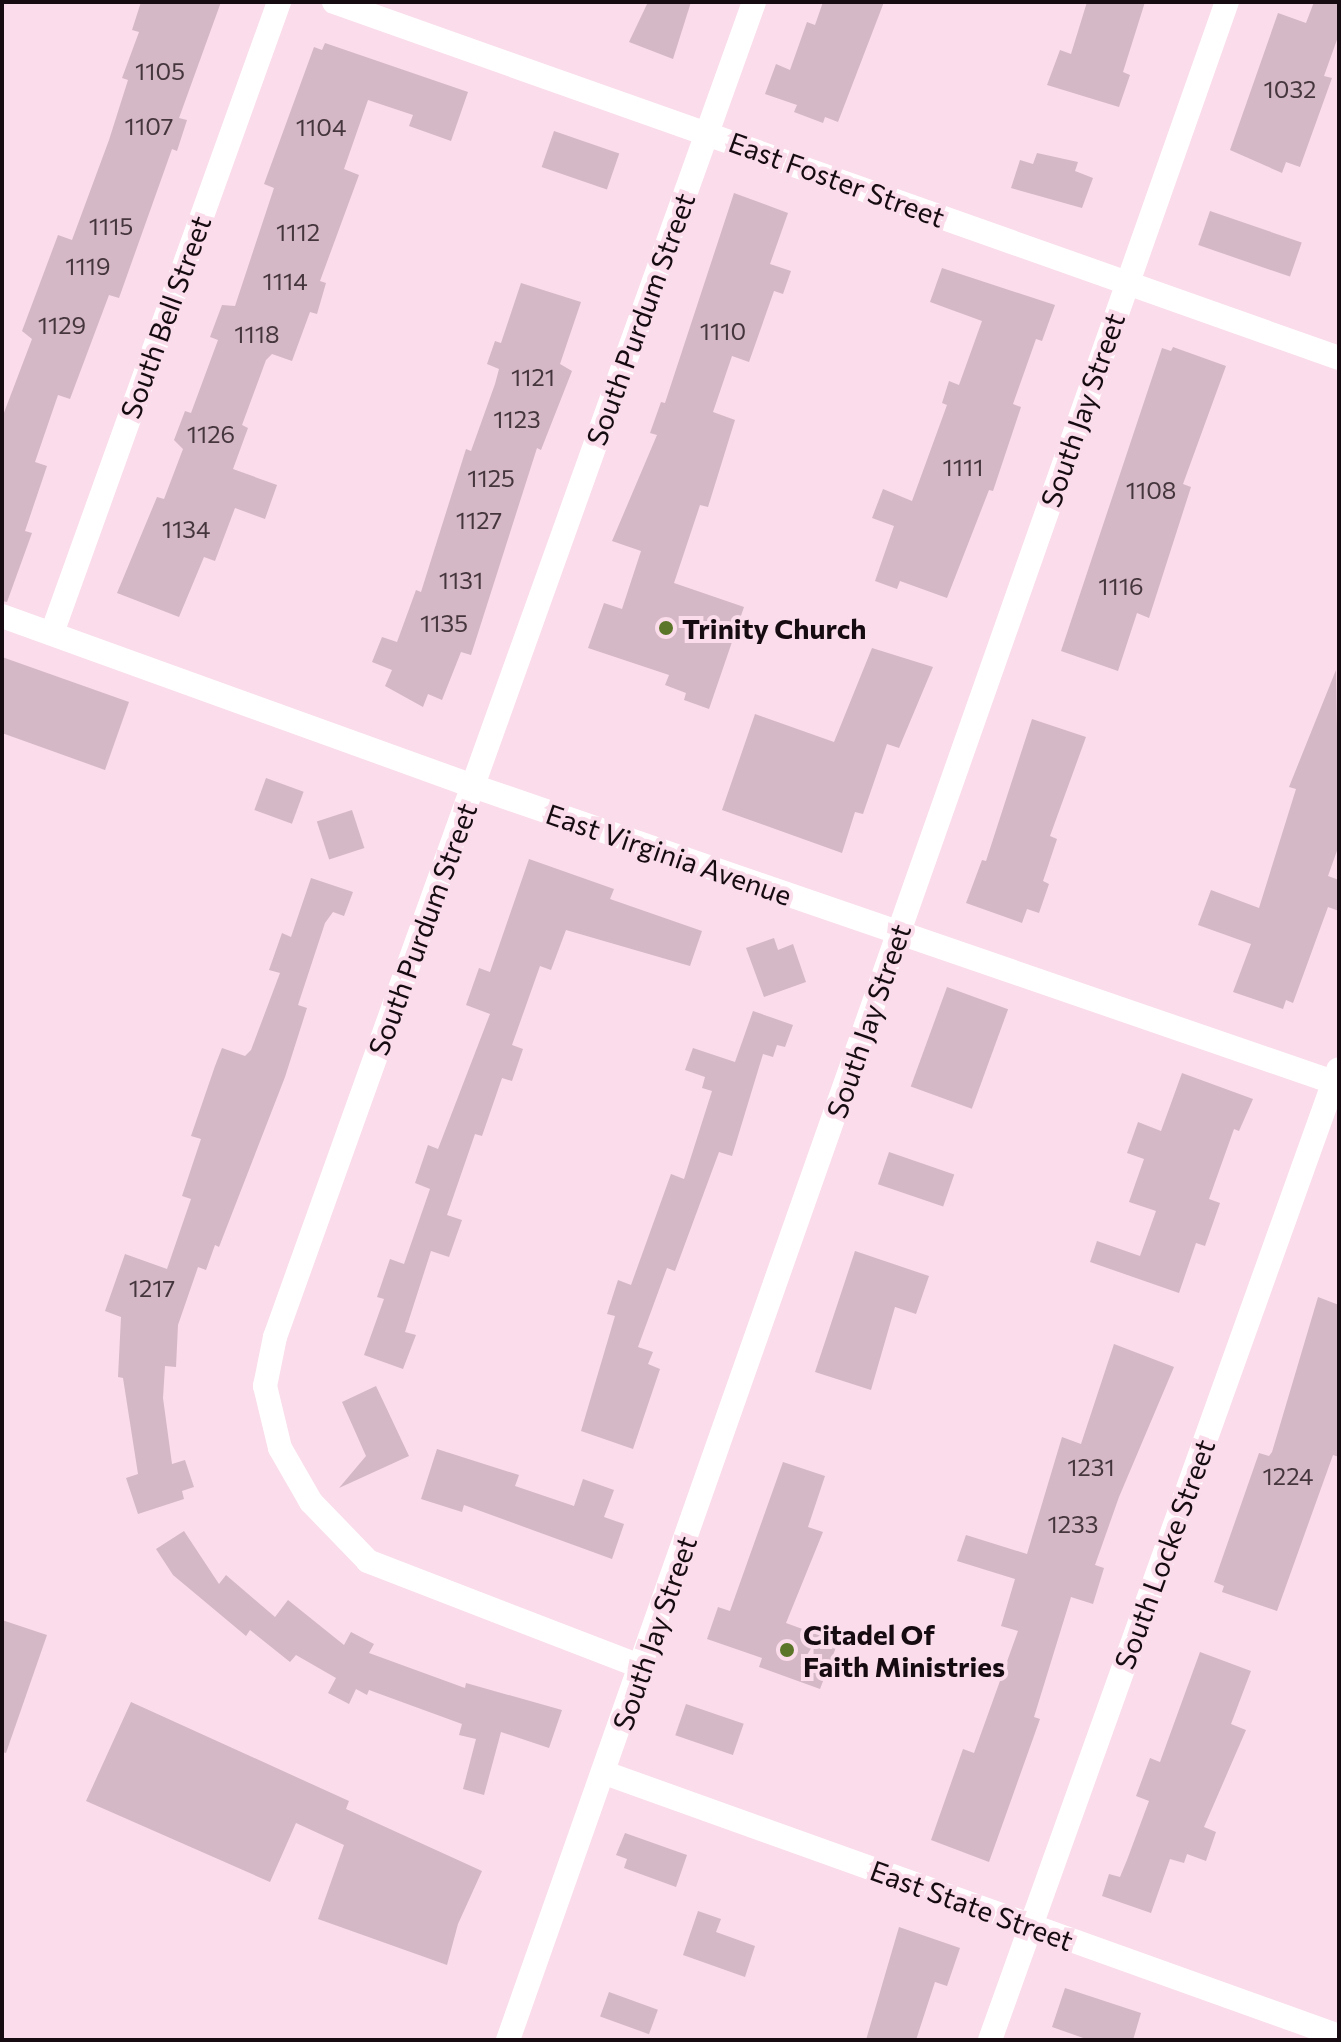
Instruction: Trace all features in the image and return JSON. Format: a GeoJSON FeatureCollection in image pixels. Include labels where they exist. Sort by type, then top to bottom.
{"type":"FeatureCollection","features":[{"type":"Feature","properties":{"kind":"street","name":"South Bell Street"},"geometry":{"type":"LineString","coordinates":[[52,633],[279,2]]}},
{"type":"Feature","properties":{"kind":"street","name":"East Foster Street"},"geometry":{"type":"LineString","coordinates":[[334,2],[1339,358]]}},
{"type":"Feature","properties":{"kind":"street","name":"South Purdum Street"},"geometry":{"type":"LineString","coordinates":[[642,1667],[368,1561],[311,1502],[280,1448],[265,1386],[275,1337],[754,2]]}},
{"type":"Feature","properties":{"kind":"street","name":"South Jay Street"},"geometry":{"type":"LineString","coordinates":[[508,2040],[605,1773],[1227,2]]}},
{"type":"Feature","properties":{"kind":"street","name":"East Virginia Avenue"},"geometry":{"type":"LineString","coordinates":[[2,616],[473,786],[899,934],[1337,1078]]}},
{"type":"Feature","properties":{"kind":"street","name":"South Locke Street"},"geometry":{"type":"LineString","coordinates":[[990,2040],[1337,1078]]}},
{"type":"Feature","properties":{"kind":"street","name":"East State Street"},"geometry":{"type":"LineString","coordinates":[[605,1773],[1339,2036]]}},
{"type":"Feature","properties":{"kind":"building"},"geometry":{"type":"Polygon","coordinates":[[[141,2],[221,2],[179,118],[187,120],[177,151],[172,149],[119,298],[109,295],[70,399],[58,395],[35,462],[47,466],[25,531],[32,533],[7,602],[2,601],[2,418],[32,339],[22,331],[58,235],[72,240],[109,140],[128,80],[122,78],[139,32],[132,30],[141,2]]]}},
{"type":"Feature","properties":{"kind":"building"},"geometry":{"type":"Polygon","coordinates":[[[648,2],[691,2],[673,59],[629,42],[648,2]]]}},
{"type":"Feature","properties":{"kind":"building"},"geometry":{"type":"Polygon","coordinates":[[[823,2],[884,2],[838,122],[825,117],[823,123],[794,112],[797,105],[765,94],[776,64],[790,70],[807,22],[815,25],[823,2]]]}},
{"type":"Feature","properties":{"kind":"building"},"geometry":{"type":"Polygon","coordinates":[[[1087,2],[1145,2],[1123,72],[1130,75],[1119,107],[1047,85],[1060,50],[1071,54],[1087,2]]]}},
{"type":"Feature","properties":{"kind":"building"},"geometry":{"type":"Polygon","coordinates":[[[1314,2],[1339,2],[1339,34],[1324,76],[1332,78],[1300,167],[1286,162],[1282,173],[1230,150],[1278,13],[1306,23],[1314,2]]]}},
{"type":"Feature","properties":{"kind":"building"},"geometry":{"type":"Polygon","coordinates":[[[325,43],[468,92],[451,141],[409,126],[413,115],[368,100],[344,169],[359,175],[320,281],[326,283],[317,314],[310,312],[292,361],[272,354],[266,360],[242,425],[248,428],[233,469],[277,485],[265,519],[235,508],[215,561],[204,557],[179,617],[117,593],[157,497],[164,499],[183,449],[174,440],[185,411],[191,413],[218,340],[210,337],[222,305],[235,306],[274,188],[264,184],[314,47],[322,50],[325,43]]]}},
{"type":"Feature","properties":{"kind":"building"},"geometry":{"type":"Polygon","coordinates":[[[554,131],[619,153],[607,189],[542,167],[554,131]]]}},
{"type":"Feature","properties":{"kind":"building"},"geometry":{"type":"Polygon","coordinates":[[[1037,153],[1078,162],[1075,171],[1093,178],[1082,208],[1011,188],[1020,160],[1033,164],[1037,153]]]}},
{"type":"Feature","properties":{"kind":"building"},"geometry":{"type":"Polygon","coordinates":[[[734,193],[788,213],[770,264],[791,271],[783,294],[774,291],[749,362],[732,356],[713,412],[735,420],[708,507],[700,505],[674,583],[744,607],[709,709],[684,700],[686,693],[665,685],[669,675],[588,648],[604,603],[622,609],[641,551],[612,541],[657,435],[650,433],[661,402],[665,403],[734,193]]]}},
{"type":"Feature","properties":{"kind":"building"},"geometry":{"type":"Polygon","coordinates":[[[1210,211],[1302,243],[1290,277],[1198,245],[1210,211]]]}},
{"type":"Feature","properties":{"kind":"building"},"geometry":{"type":"Polygon","coordinates":[[[942,268],[1055,305],[1042,341],[1036,339],[1013,404],[1021,407],[993,491],[989,490],[947,598],[900,581],[897,589],[875,581],[894,526],[872,518],[883,489],[912,501],[947,405],[942,403],[949,381],[959,385],[982,321],[930,302],[942,268]]]}},
{"type":"Feature","properties":{"kind":"building"},"geometry":{"type":"Polygon","coordinates":[[[521,283],[581,302],[560,364],[572,371],[541,450],[537,448],[471,655],[461,652],[442,700],[428,694],[423,707],[385,686],[392,670],[372,662],[382,637],[397,642],[416,590],[421,592],[466,449],[471,451],[495,384],[499,369],[487,364],[495,341],[501,343],[521,283]]]}},
{"type":"Feature","properties":{"kind":"building"},"geometry":{"type":"Polygon","coordinates":[[[1173,347],[1226,366],[1183,484],[1191,487],[1149,618],[1137,613],[1118,671],[1061,651],[1162,348],[1171,351],[1173,347]]]}},
{"type":"Feature","properties":{"kind":"building"},"geometry":{"type":"Polygon","coordinates":[[[872,648],[933,667],[899,748],[887,744],[863,814],[855,812],[842,853],[722,810],[755,714],[834,742],[872,648]]]}},
{"type":"Feature","properties":{"kind":"building"},"geometry":{"type":"Polygon","coordinates":[[[2,657],[129,702],[105,770],[2,733],[2,657]]]}},
{"type":"Feature","properties":{"kind":"building"},"geometry":{"type":"Polygon","coordinates":[[[1336,670],[1339,845],[1328,876],[1339,880],[1339,911],[1328,907],[1293,1003],[1286,1000],[1283,1009],[1233,992],[1251,944],[1198,925],[1211,890],[1259,908],[1296,789],[1289,787],[1336,670]]]}},
{"type":"Feature","properties":{"kind":"building"},"geometry":{"type":"Polygon","coordinates":[[[1032,719],[1086,737],[1050,836],[1057,839],[1043,881],[1049,884],[1039,913],[1027,909],[1022,923],[966,903],[982,860],[986,861],[1032,719]]]}},
{"type":"Feature","properties":{"kind":"building"},"geometry":{"type":"Polygon","coordinates":[[[266,778],[304,792],[292,824],[254,810],[266,778]]]}},
{"type":"Feature","properties":{"kind":"building"},"geometry":{"type":"Polygon","coordinates":[[[352,810],[364,848],[329,859],[317,821],[352,810]]]}},
{"type":"Feature","properties":{"kind":"building"},"geometry":{"type":"Polygon","coordinates":[[[529,859],[614,889],[610,899],[702,931],[690,966],[566,930],[551,970],[540,966],[512,1045],[523,1049],[512,1081],[502,1078],[482,1136],[475,1134],[447,1215],[462,1220],[449,1257],[431,1251],[405,1332],[416,1335],[403,1369],[364,1355],[384,1299],[377,1297],[390,1259],[404,1264],[430,1189],[415,1183],[428,1145],[438,1149],[490,1014],[466,1005],[479,968],[490,972],[529,859]]]}},
{"type":"Feature","properties":{"kind":"building"},"geometry":{"type":"Polygon","coordinates":[[[311,878],[353,892],[344,916],[333,912],[325,923],[298,1005],[307,1008],[285,1077],[219,1247],[215,1245],[206,1270],[198,1267],[178,1325],[176,1367],[165,1366],[163,1398],[172,1464],[185,1460],[194,1487],[182,1491],[184,1499],[138,1514],[126,1478],[138,1474],[123,1378],[118,1377],[121,1317],[105,1311],[125,1254],[167,1269],[191,1199],[182,1196],[201,1139],[191,1136],[215,1066],[222,1048],[245,1056],[251,1050],[280,973],[269,970],[282,933],[291,937],[311,878]]]}},
{"type":"Feature","properties":{"kind":"building"},"geometry":{"type":"Polygon","coordinates":[[[774,938],[778,950],[793,944],[806,982],[764,997],[746,948],[774,938]]]}},
{"type":"Feature","properties":{"kind":"building"},"geometry":{"type":"Polygon","coordinates":[[[947,987],[1008,1009],[972,1109],[911,1087],[947,987]]]}},
{"type":"Feature","properties":{"kind":"building"},"geometry":{"type":"Polygon","coordinates":[[[753,1011],[793,1025],[785,1047],[777,1045],[773,1057],[763,1054],[732,1156],[719,1152],[675,1271],[667,1268],[638,1347],[653,1352],[648,1364],[660,1369],[633,1449],[581,1431],[615,1316],[607,1314],[618,1280],[631,1285],[671,1174],[684,1179],[712,1091],[702,1088],[705,1077],[685,1070],[693,1048],[735,1062],[753,1011]]]}},
{"type":"Feature","properties":{"kind":"building"},"geometry":{"type":"Polygon","coordinates":[[[1182,1073],[1253,1099],[1239,1131],[1234,1129],[1209,1199],[1220,1203],[1205,1246],[1196,1243],[1179,1293],[1090,1262],[1097,1241],[1140,1256],[1156,1211],[1129,1202],[1144,1159],[1127,1153],[1138,1122],[1161,1131],[1182,1073]]]}},
{"type":"Feature","properties":{"kind":"building"},"geometry":{"type":"Polygon","coordinates":[[[889,1152],[954,1174],[943,1207],[878,1184],[889,1152]]]}},
{"type":"Feature","properties":{"kind":"building"},"geometry":{"type":"Polygon","coordinates":[[[855,1251],[929,1276],[916,1314],[895,1307],[871,1390],[815,1372],[855,1251]]]}},
{"type":"Feature","properties":{"kind":"building"},"geometry":{"type":"Polygon","coordinates":[[[1318,1297],[1339,1305],[1339,1457],[1333,1455],[1277,1611],[1222,1592],[1224,1586],[1214,1582],[1259,1453],[1269,1456],[1272,1452],[1318,1297]]]}},
{"type":"Feature","properties":{"kind":"building"},"geometry":{"type":"Polygon","coordinates":[[[1114,1344],[1174,1367],[1119,1497],[1095,1565],[1104,1568],[1093,1604],[1071,1597],[1034,1717],[1040,1719],[989,1862],[931,1840],[963,1749],[974,1753],[1018,1631],[1001,1626],[1015,1579],[957,1561],[966,1535],[1027,1554],[1062,1437],[1081,1444],[1114,1344]]]}},
{"type":"Feature","properties":{"kind":"building"},"geometry":{"type":"Polygon","coordinates":[[[376,1386],[409,1456],[339,1488],[366,1456],[342,1402],[376,1386]]]}},
{"type":"Feature","properties":{"kind":"building"},"geometry":{"type":"Polygon","coordinates":[[[437,1449],[519,1475],[515,1486],[574,1506],[583,1479],[614,1490],[604,1517],[624,1524],[612,1559],[464,1505],[462,1512],[421,1499],[437,1449]]]}},
{"type":"Feature","properties":{"kind":"building"},"geometry":{"type":"Polygon","coordinates":[[[783,1462],[825,1476],[808,1527],[823,1532],[786,1623],[838,1642],[820,1689],[759,1667],[762,1658],[707,1639],[718,1607],[730,1611],[783,1462]]]}},
{"type":"Feature","properties":{"kind":"building"},"geometry":{"type":"Polygon","coordinates":[[[184,1531],[219,1584],[226,1575],[275,1617],[288,1600],[344,1645],[351,1632],[374,1644],[369,1653],[465,1688],[466,1683],[562,1710],[549,1748],[501,1732],[484,1795],[463,1789],[476,1739],[459,1735],[462,1724],[369,1690],[367,1695],[356,1689],[349,1704],[328,1693],[336,1678],[296,1655],[290,1662],[250,1630],[246,1636],[173,1575],[156,1549],[184,1531]]]}},
{"type":"Feature","properties":{"kind":"building"},"geometry":{"type":"Polygon","coordinates":[[[2,1620],[47,1635],[6,1753],[2,1752],[2,1620]]]}},
{"type":"Feature","properties":{"kind":"building"},"geometry":{"type":"Polygon","coordinates":[[[1200,1652],[1251,1671],[1231,1724],[1246,1730],[1204,1827],[1216,1832],[1206,1861],[1187,1854],[1184,1863],[1170,1859],[1151,1913],[1102,1896],[1109,1874],[1120,1877],[1127,1860],[1149,1801],[1136,1796],[1150,1758],[1160,1762],[1200,1652]]]}},
{"type":"Feature","properties":{"kind":"building"},"geometry":{"type":"Polygon","coordinates":[[[131,1702],[349,1801],[346,1809],[482,1871],[458,1924],[447,1965],[318,1919],[344,1845],[296,1823],[270,1882],[86,1801],[131,1702]]]}},
{"type":"Feature","properties":{"kind":"building"},"geometry":{"type":"Polygon","coordinates":[[[686,1704],[744,1724],[733,1755],[675,1735],[686,1704]]]}},
{"type":"Feature","properties":{"kind":"building"},"geometry":{"type":"Polygon","coordinates":[[[625,1833],[687,1855],[676,1887],[624,1868],[627,1859],[616,1855],[625,1833]]]}},
{"type":"Feature","properties":{"kind":"building"},"geometry":{"type":"Polygon","coordinates":[[[698,1911],[721,1919],[716,1932],[755,1946],[745,1977],[683,1955],[698,1911]]]}},
{"type":"Feature","properties":{"kind":"building"},"geometry":{"type":"Polygon","coordinates":[[[899,1927],[960,1948],[947,1986],[935,1982],[916,2040],[866,2040],[899,1927]]]}},
{"type":"Feature","properties":{"kind":"building"},"geometry":{"type":"Polygon","coordinates":[[[1065,1988],[1141,2013],[1133,2040],[1089,2040],[1052,2027],[1065,1988]]]}},
{"type":"Feature","properties":{"kind":"building"},"geometry":{"type":"Polygon","coordinates":[[[609,1992],[658,2010],[649,2034],[600,2016],[609,1992]]]}},
{"type":"Feature","properties":{"kind":"place","name":"Trinity Church"},"geometry":{"type":"Point","coordinates":[666,628]}},
{"type":"Feature","properties":{"kind":"place","name":"Citadel Of Faith Ministries"},"geometry":{"type":"Point","coordinates":[787,1650]}}]}
